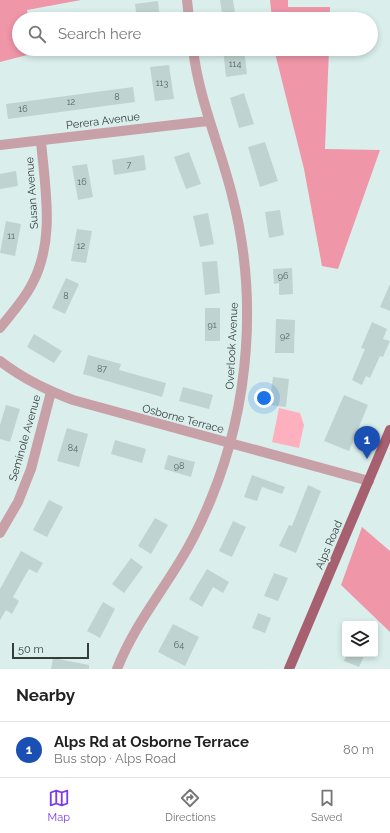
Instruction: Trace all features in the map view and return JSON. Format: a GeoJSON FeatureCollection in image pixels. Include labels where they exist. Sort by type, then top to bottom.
{"type":"FeatureCollection","features":[{"type":"Feature","properties":{"kind":"main road","name":"Alps Road"},"geometry":{"type":"LineString","coordinates":[[289,669],[390,430]]}},
{"type":"Feature","properties":{"kind":"street"},"geometry":{"type":"LineString","coordinates":[[187,0],[188,12]]}},
{"type":"Feature","properties":{"kind":"street","name":"Overlook Avenue"},"geometry":{"type":"LineString","coordinates":[[117,669],[136,628],[178,565],[197,530],[211,499],[230,444],[238,410],[244,369],[247,331],[246,283],[240,229],[233,196],[208,121],[193,56]]}},
{"type":"Feature","properties":{"kind":"street","name":"Perera Avenue"},"geometry":{"type":"LineString","coordinates":[[0,145],[208,121]]}},
{"type":"Feature","properties":{"kind":"street","name":"Susan Avenue"},"geometry":{"type":"LineString","coordinates":[[0,328],[32,285],[44,253],[48,217],[40,140]]}},
{"type":"Feature","properties":{"kind":"street","name":"Osborne Terrace"},"geometry":{"type":"LineString","coordinates":[[0,361],[23,378],[51,392],[73,400],[369,481]]}},
{"type":"Feature","properties":{"kind":"street","name":"Seminole Avenue"},"geometry":{"type":"LineString","coordinates":[[0,533],[18,502],[31,469],[51,392]]}},
{"type":"Feature","properties":{"kind":"shaded area"},"geometry":{"type":"Polygon","coordinates":[[[0,0],[81,0],[27,10],[27,12],[12,12],[12,56],[23,56],[0,62],[0,0]]]}},
{"type":"Feature","properties":{"kind":"shaded area"},"geometry":{"type":"Polygon","coordinates":[[[270,0],[288,0],[288,7],[330,7],[330,12],[271,12],[270,0]]]}},
{"type":"Feature","properties":{"kind":"shaded area"},"geometry":{"type":"Polygon","coordinates":[[[276,56],[329,56],[325,149],[380,150],[338,269],[322,266],[304,169],[276,56]]]}},
{"type":"Feature","properties":{"kind":"shaded area"},"geometry":{"type":"Polygon","coordinates":[[[279,408],[300,413],[304,425],[299,448],[272,442],[279,408]]]}},
{"type":"Feature","properties":{"kind":"shaded area"},"geometry":{"type":"Polygon","coordinates":[[[362,527],[390,551],[390,632],[341,585],[362,527]]]}},
{"type":"Feature","properties":{"kind":"building"},"geometry":{"type":"Polygon","coordinates":[[[220,0],[233,0],[235,12],[222,12],[220,0]]]}},
{"type":"Feature","properties":{"kind":"building"},"geometry":{"type":"Polygon","coordinates":[[[158,1],[159,12],[136,12],[135,4],[158,1]]]}},
{"type":"Feature","properties":{"kind":"building"},"geometry":{"type":"Polygon","coordinates":[[[224,56],[245,56],[247,74],[226,77],[224,56]]]}},
{"type":"Feature","properties":{"kind":"building"},"geometry":{"type":"Polygon","coordinates":[[[169,65],[174,99],[155,101],[150,67],[169,65]]]}},
{"type":"Feature","properties":{"kind":"building"},"geometry":{"type":"Polygon","coordinates":[[[133,87],[135,102],[8,119],[6,104],[133,87]]]}},
{"type":"Feature","properties":{"kind":"building"},"geometry":{"type":"Polygon","coordinates":[[[244,93],[254,124],[239,128],[230,98],[244,93]]]}},
{"type":"Feature","properties":{"kind":"building"},"geometry":{"type":"Polygon","coordinates":[[[265,142],[278,181],[260,187],[248,147],[265,142]]]}},
{"type":"Feature","properties":{"kind":"building"},"geometry":{"type":"Polygon","coordinates":[[[189,152],[201,184],[186,189],[174,157],[189,152]]]}},
{"type":"Feature","properties":{"kind":"building"},"geometry":{"type":"Polygon","coordinates":[[[144,155],[146,170],[114,175],[112,160],[144,155]]]}},
{"type":"Feature","properties":{"kind":"building"},"geometry":{"type":"Polygon","coordinates":[[[87,164],[93,197],[78,200],[72,166],[87,164]]]}},
{"type":"Feature","properties":{"kind":"building"},"geometry":{"type":"Polygon","coordinates":[[[16,171],[18,186],[0,189],[0,174],[16,171]]]}},
{"type":"Feature","properties":{"kind":"building"},"geometry":{"type":"Polygon","coordinates":[[[280,210],[284,235],[269,238],[265,212],[280,210]]]}},
{"type":"Feature","properties":{"kind":"building"},"geometry":{"type":"Polygon","coordinates":[[[208,213],[214,244],[200,247],[193,216],[208,213]]]}},
{"type":"Feature","properties":{"kind":"building"},"geometry":{"type":"Polygon","coordinates":[[[6,221],[21,224],[15,256],[0,253],[6,221]]]}},
{"type":"Feature","properties":{"kind":"building"},"geometry":{"type":"Polygon","coordinates":[[[77,229],[92,231],[86,263],[71,261],[77,229]]]}},
{"type":"Feature","properties":{"kind":"building"},"geometry":{"type":"Polygon","coordinates":[[[217,261],[220,293],[205,295],[202,262],[217,261]]]}},
{"type":"Feature","properties":{"kind":"building"},"geometry":{"type":"Polygon","coordinates":[[[292,268],[293,294],[279,295],[279,283],[274,284],[273,269],[292,268]]]}},
{"type":"Feature","properties":{"kind":"building"},"geometry":{"type":"Polygon","coordinates":[[[66,278],[79,284],[65,314],[52,308],[66,278]]]}},
{"type":"Feature","properties":{"kind":"building"},"geometry":{"type":"Polygon","coordinates":[[[390,284],[390,311],[380,307],[390,284]]]}},
{"type":"Feature","properties":{"kind":"building"},"geometry":{"type":"Polygon","coordinates":[[[205,308],[220,308],[220,341],[205,341],[205,308]]]}},
{"type":"Feature","properties":{"kind":"building"},"geometry":{"type":"Polygon","coordinates":[[[276,319],[295,320],[294,353],[275,353],[276,319]]]}},
{"type":"Feature","properties":{"kind":"building"},"geometry":{"type":"Polygon","coordinates":[[[372,322],[387,329],[383,339],[390,341],[383,357],[380,356],[370,378],[366,376],[362,385],[352,380],[365,349],[361,348],[372,322]]]}},
{"type":"Feature","properties":{"kind":"building"},"geometry":{"type":"Polygon","coordinates":[[[34,334],[62,351],[54,363],[27,347],[34,334]]]}},
{"type":"Feature","properties":{"kind":"building"},"geometry":{"type":"Polygon","coordinates":[[[88,355],[121,364],[119,370],[166,383],[162,397],[83,374],[88,355]]]}},
{"type":"Feature","properties":{"kind":"building"},"geometry":{"type":"Polygon","coordinates":[[[273,377],[289,379],[286,407],[269,405],[273,377]]]}},
{"type":"Feature","properties":{"kind":"building"},"geometry":{"type":"Polygon","coordinates":[[[183,387],[213,395],[209,409],[179,401],[183,387]]]}},
{"type":"Feature","properties":{"kind":"building"},"geometry":{"type":"Polygon","coordinates":[[[344,395],[368,405],[349,451],[324,441],[344,395]]]}},
{"type":"Feature","properties":{"kind":"building"},"geometry":{"type":"Polygon","coordinates":[[[6,405],[20,409],[10,442],[0,439],[0,425],[6,405]]]}},
{"type":"Feature","properties":{"kind":"building"},"geometry":{"type":"Polygon","coordinates":[[[67,428],[88,434],[79,467],[57,461],[67,428]]]}},
{"type":"Feature","properties":{"kind":"building"},"geometry":{"type":"Polygon","coordinates":[[[115,440],[146,449],[142,463],[111,454],[115,440]]]}},
{"type":"Feature","properties":{"kind":"building"},"geometry":{"type":"Polygon","coordinates":[[[168,455],[195,462],[191,477],[164,469],[168,455]]]}},
{"type":"Feature","properties":{"kind":"building"},"geometry":{"type":"Polygon","coordinates":[[[252,475],[285,487],[282,494],[262,487],[257,501],[244,497],[252,475]]]}},
{"type":"Feature","properties":{"kind":"building"},"geometry":{"type":"Polygon","coordinates":[[[308,485],[321,491],[296,553],[279,546],[289,525],[292,526],[308,485]]]}},
{"type":"Feature","properties":{"kind":"building"},"geometry":{"type":"Polygon","coordinates":[[[49,500],[63,507],[47,537],[33,530],[49,500]]]}},
{"type":"Feature","properties":{"kind":"building"},"geometry":{"type":"Polygon","coordinates":[[[155,518],[168,525],[151,554],[138,546],[155,518]]]}},
{"type":"Feature","properties":{"kind":"building"},"geometry":{"type":"Polygon","coordinates":[[[233,521],[246,527],[232,557],[219,551],[233,521]]]}},
{"type":"Feature","properties":{"kind":"building"},"geometry":{"type":"Polygon","coordinates":[[[21,551],[43,563],[37,573],[29,569],[13,597],[19,601],[12,614],[6,610],[0,620],[0,589],[21,551]]]}},
{"type":"Feature","properties":{"kind":"building"},"geometry":{"type":"Polygon","coordinates":[[[131,558],[143,567],[124,593],[112,584],[131,558]]]}},
{"type":"Feature","properties":{"kind":"building"},"geometry":{"type":"Polygon","coordinates":[[[207,569],[229,582],[223,593],[213,587],[202,607],[189,599],[207,569]]]}},
{"type":"Feature","properties":{"kind":"building"},"geometry":{"type":"Polygon","coordinates":[[[274,573],[288,578],[278,601],[264,596],[274,573]]]}},
{"type":"Feature","properties":{"kind":"building"},"geometry":{"type":"Polygon","coordinates":[[[103,602],[115,609],[100,638],[87,631],[103,602]]]}},
{"type":"Feature","properties":{"kind":"building"},"geometry":{"type":"Polygon","coordinates":[[[258,613],[271,618],[265,633],[252,628],[258,613]]]}},
{"type":"Feature","properties":{"kind":"building"},"geometry":{"type":"Polygon","coordinates":[[[173,624],[199,637],[185,666],[158,652],[173,624]]]}},
{"type":"Feature","properties":{"kind":"building"},"geometry":{"type":"Polygon","coordinates":[[[346,657],[364,657],[359,667],[344,661],[346,657]]]}},
{"type":"Feature","properties":{"kind":"building"},"geometry":{"type":"Polygon","coordinates":[[[53,658],[89,665],[89,669],[51,669],[53,658]]]}},
{"type":"Feature","properties":{"kind":"place","name":"Alps Rd at Osborne Terrace"},"geometry":{"type":"Point","coordinates":[367,459]}}]}
